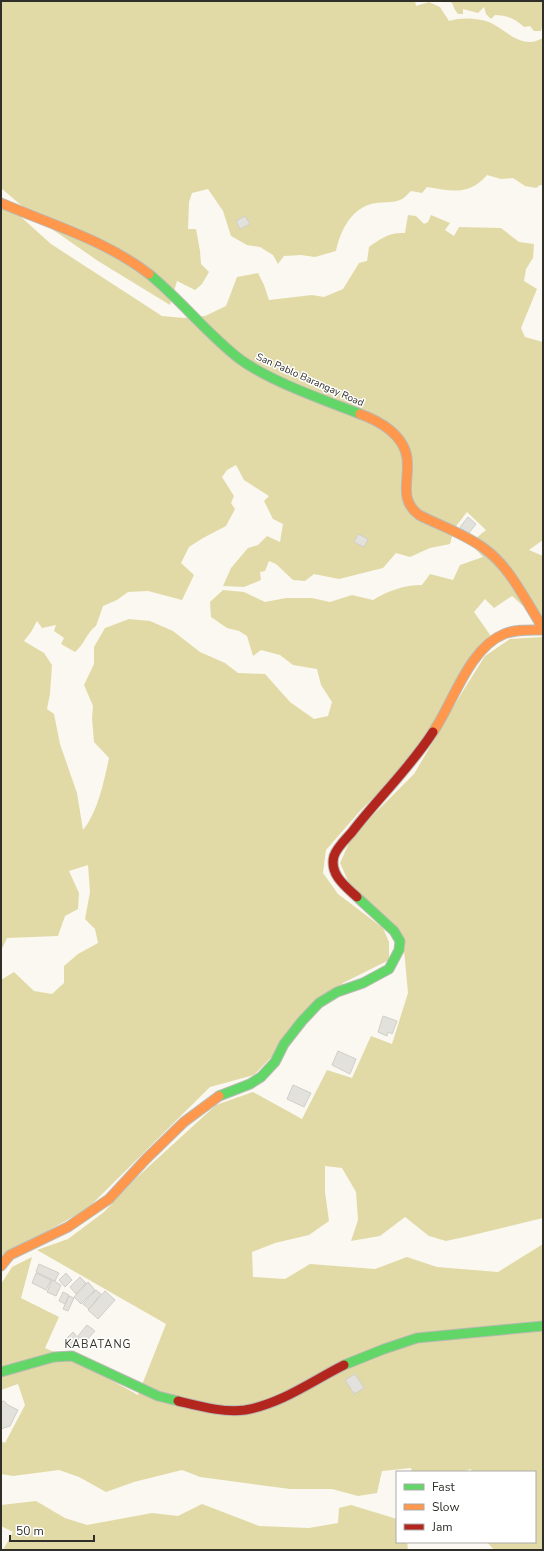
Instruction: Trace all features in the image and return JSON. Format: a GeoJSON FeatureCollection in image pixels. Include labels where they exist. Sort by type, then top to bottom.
{"type":"FeatureCollection","features":[{"type":"Feature","properties":{"kind":"street","name":"San Pablo Barangay Road"},"geometry":{"type":"LineString","coordinates":[[1,203],[105,247],[134,263],[182,304],[233,354],[250,365],[289,384],[379,422],[404,447],[407,457],[406,495],[409,507],[419,515],[481,546],[492,554],[504,569],[543,629]]}},
{"type":"Feature","properties":{"kind":"street"},"geometry":{"type":"LineString","coordinates":[[1,1266],[10,1255],[68,1226],[109,1199],[146,1159],[184,1122],[222,1094],[250,1084],[261,1078],[275,1062],[284,1044],[319,1003],[337,992],[363,983],[389,969],[399,950],[400,941],[394,930],[348,890],[336,875],[334,857],[337,851],[370,810],[411,764],[433,734],[475,658],[484,647],[495,638],[514,630],[543,629]]}},
{"type":"Feature","properties":{"kind":"street"},"geometry":{"type":"LineString","coordinates":[[1,1372],[54,1357],[72,1356],[158,1396],[194,1405],[219,1409],[244,1410],[275,1401],[343,1366],[384,1349],[417,1338],[543,1326]]}},
{"type":"Feature","properties":{"kind":"shaded area"},"geometry":{"type":"Polygon","coordinates":[[[1,1],[415,1],[416,6],[429,2],[440,7],[449,21],[469,18],[489,22],[514,38],[525,42],[533,42],[543,38],[543,185],[536,188],[525,186],[513,178],[501,179],[487,175],[480,182],[467,189],[444,190],[427,187],[422,193],[411,191],[399,201],[371,204],[357,211],[343,229],[336,251],[315,257],[301,255],[284,256],[278,264],[273,255],[260,247],[247,245],[231,236],[223,211],[208,189],[192,193],[189,202],[188,229],[196,229],[201,264],[209,272],[202,284],[195,290],[177,281],[170,305],[98,261],[36,218],[1,188],[1,1]]]}},
{"type":"Feature","properties":{"kind":"shaded area"},"geometry":{"type":"Polygon","coordinates":[[[448,1],[543,1],[543,27],[541,31],[534,31],[530,26],[524,27],[518,22],[507,17],[495,15],[491,19],[486,14],[484,7],[478,13],[463,9],[463,14],[458,14],[452,3],[448,1]]]}},
{"type":"Feature","properties":{"kind":"shaded area"},"geometry":{"type":"Polygon","coordinates":[[[1,199],[51,244],[162,316],[184,318],[205,316],[226,306],[237,277],[258,273],[269,300],[312,295],[324,297],[343,289],[359,263],[367,261],[369,247],[386,236],[405,233],[408,215],[416,216],[424,224],[428,222],[431,215],[450,223],[445,230],[454,236],[459,227],[501,228],[519,242],[534,244],[533,258],[526,269],[524,281],[537,289],[521,328],[525,337],[543,342],[543,540],[529,550],[543,556],[543,624],[512,596],[494,608],[485,599],[474,612],[493,639],[404,767],[360,811],[326,850],[323,873],[338,894],[383,928],[389,942],[389,960],[343,983],[254,1075],[210,1087],[87,1209],[1,1257],[1,980],[14,972],[34,991],[52,994],[64,983],[64,966],[78,954],[98,943],[95,929],[85,919],[90,892],[88,865],[69,871],[79,893],[78,909],[65,916],[58,936],[7,938],[1,951],[1,199]],[[236,465],[227,470],[222,477],[234,496],[231,503],[235,509],[226,526],[189,547],[181,563],[194,575],[182,600],[148,591],[128,592],[117,600],[103,606],[96,626],[75,652],[61,644],[64,638],[54,631],[56,625],[42,628],[37,621],[24,641],[44,653],[52,665],[50,694],[47,709],[54,714],[60,744],[77,793],[83,830],[93,814],[103,786],[109,758],[94,742],[92,718],[93,706],[84,685],[94,664],[94,647],[105,628],[129,619],[150,621],[173,631],[200,652],[225,663],[238,673],[265,674],[290,702],[314,719],[328,716],[332,702],[321,685],[317,669],[293,665],[280,655],[261,650],[253,656],[247,636],[239,631],[227,628],[211,617],[210,602],[223,590],[244,592],[265,602],[286,598],[312,598],[330,602],[352,595],[373,600],[396,589],[422,585],[430,574],[453,580],[460,565],[483,557],[470,543],[486,530],[467,512],[454,529],[450,544],[430,548],[410,557],[396,553],[383,568],[339,579],[314,574],[305,581],[293,580],[276,564],[269,561],[265,571],[260,572],[261,580],[244,587],[223,586],[231,568],[248,548],[258,545],[267,536],[280,542],[283,524],[273,519],[264,501],[269,496],[244,480],[236,465]]]}},
{"type":"Feature","properties":{"kind":"shaded area"},"geometry":{"type":"Polygon","coordinates":[[[543,637],[543,1218],[446,1241],[429,1236],[405,1217],[380,1236],[351,1241],[358,1220],[356,1192],[342,1168],[325,1166],[325,1192],[329,1221],[309,1235],[275,1243],[252,1252],[253,1277],[285,1279],[310,1264],[375,1269],[407,1257],[437,1267],[498,1272],[543,1244],[543,1550],[494,1550],[488,1543],[536,1543],[536,1471],[472,1471],[471,1469],[465,1471],[412,1471],[411,1468],[382,1471],[377,1493],[358,1496],[332,1489],[290,1489],[200,1477],[182,1470],[134,1482],[106,1492],[79,1477],[59,1470],[13,1476],[1,1474],[1,1441],[5,1443],[25,1405],[18,1384],[1,1390],[1,1284],[12,1267],[32,1257],[21,1298],[59,1317],[45,1348],[86,1366],[138,1395],[166,1324],[37,1250],[68,1239],[104,1212],[134,1180],[216,1105],[253,1092],[302,1119],[327,1070],[352,1078],[371,1036],[392,1044],[408,993],[404,950],[349,883],[340,863],[350,841],[370,818],[414,774],[485,656],[510,639],[543,637]]]}},
{"type":"Feature","properties":{"kind":"shaded area"},"geometry":{"type":"Polygon","coordinates":[[[36,1501],[65,1518],[87,1525],[152,1513],[178,1516],[202,1504],[259,1526],[309,1528],[338,1523],[339,1508],[351,1505],[396,1519],[396,1543],[407,1543],[408,1550],[3,1550],[13,1532],[1,1526],[1,1505],[36,1501]]]}},
{"type":"Feature","properties":{"kind":"building"},"geometry":{"type":"Polygon","coordinates":[[[245,216],[250,224],[240,229],[236,221],[245,216]]]}},
{"type":"Feature","properties":{"kind":"building"},"geometry":{"type":"Polygon","coordinates":[[[468,517],[476,524],[468,534],[460,527],[468,517]]]}},
{"type":"Feature","properties":{"kind":"building"},"geometry":{"type":"Polygon","coordinates":[[[358,534],[368,539],[364,547],[354,542],[358,534]]]}},
{"type":"Feature","properties":{"kind":"building"},"geometry":{"type":"Polygon","coordinates":[[[383,1016],[397,1021],[392,1034],[388,1032],[387,1036],[378,1032],[383,1016]]]}},
{"type":"Feature","properties":{"kind":"building"},"geometry":{"type":"Polygon","coordinates":[[[338,1051],[356,1059],[350,1074],[332,1065],[338,1051]]]}},
{"type":"Feature","properties":{"kind":"building"},"geometry":{"type":"Polygon","coordinates":[[[293,1085],[311,1093],[304,1107],[287,1099],[293,1085]]]}},
{"type":"Feature","properties":{"kind":"building"},"geometry":{"type":"Polygon","coordinates":[[[39,1264],[59,1273],[55,1281],[36,1272],[39,1264]]]}},
{"type":"Feature","properties":{"kind":"building"},"geometry":{"type":"Polygon","coordinates":[[[36,1273],[51,1280],[46,1290],[32,1283],[36,1273]]]}},
{"type":"Feature","properties":{"kind":"building"},"geometry":{"type":"Polygon","coordinates":[[[66,1273],[72,1280],[65,1287],[59,1280],[66,1273]]]}},
{"type":"Feature","properties":{"kind":"building"},"geometry":{"type":"Polygon","coordinates":[[[80,1277],[86,1283],[76,1294],[70,1287],[80,1277]]]}},
{"type":"Feature","properties":{"kind":"building"},"geometry":{"type":"Polygon","coordinates":[[[52,1280],[61,1285],[56,1296],[47,1292],[52,1280]]]}},
{"type":"Feature","properties":{"kind":"building"},"geometry":{"type":"Polygon","coordinates":[[[88,1282],[95,1290],[81,1304],[74,1297],[88,1282]]]}},
{"type":"Feature","properties":{"kind":"building"},"geometry":{"type":"Polygon","coordinates":[[[96,1290],[101,1294],[89,1309],[83,1304],[96,1290]]]}},
{"type":"Feature","properties":{"kind":"building"},"geometry":{"type":"Polygon","coordinates":[[[105,1291],[115,1300],[98,1319],[88,1310],[105,1291]]]}},
{"type":"Feature","properties":{"kind":"building"},"geometry":{"type":"Polygon","coordinates":[[[63,1292],[69,1295],[65,1304],[59,1301],[63,1292]]]}},
{"type":"Feature","properties":{"kind":"building"},"geometry":{"type":"Polygon","coordinates":[[[69,1296],[74,1298],[68,1311],[63,1309],[69,1296]]]}},
{"type":"Feature","properties":{"kind":"building"},"geometry":{"type":"Polygon","coordinates":[[[87,1325],[95,1331],[85,1342],[78,1336],[87,1325]]]}},
{"type":"Feature","properties":{"kind":"building"},"geometry":{"type":"Polygon","coordinates":[[[73,1332],[79,1339],[71,1346],[65,1340],[73,1332]]]}},
{"type":"Feature","properties":{"kind":"building"},"geometry":{"type":"Polygon","coordinates":[[[355,1374],[364,1388],[354,1394],[345,1380],[355,1374]]]}},
{"type":"Feature","properties":{"kind":"building"},"geometry":{"type":"Polygon","coordinates":[[[4,1401],[8,1405],[18,1410],[10,1426],[1,1429],[1,1402],[4,1401]]]}},
{"type":"Feature","properties":{"kind":"traffic: fast"},"geometry":{"type":"LineString","coordinates":[[149,274],[173,295],[217,340],[241,360],[283,383],[360,414]]}},
{"type":"Feature","properties":{"kind":"traffic: fast"},"geometry":{"type":"LineString","coordinates":[[219,1096],[250,1084],[261,1077],[275,1062],[284,1044],[302,1021],[319,1003],[337,992],[363,983],[389,969],[399,950],[400,941],[394,931],[357,897]]}},
{"type":"Feature","properties":{"kind":"traffic: fast"},"geometry":{"type":"LineString","coordinates":[[344,1365],[417,1338],[543,1326]]}},
{"type":"Feature","properties":{"kind":"traffic: fast"},"geometry":{"type":"LineString","coordinates":[[1,1372],[54,1357],[72,1356],[158,1396],[178,1401]]}},
{"type":"Feature","properties":{"kind":"traffic: slow"},"geometry":{"type":"LineString","coordinates":[[1,203],[96,242],[132,262],[149,274]]}},
{"type":"Feature","properties":{"kind":"traffic: slow"},"geometry":{"type":"LineString","coordinates":[[360,414],[383,425],[401,442],[405,450],[408,466],[406,489],[407,496],[413,509],[419,515],[469,539],[485,549],[494,557],[510,575],[543,628]]}},
{"type":"Feature","properties":{"kind":"traffic: slow"},"geometry":{"type":"LineString","coordinates":[[433,732],[463,677],[481,651],[492,641],[504,634],[513,631],[543,630]]}},
{"type":"Feature","properties":{"kind":"traffic: slow"},"geometry":{"type":"LineString","coordinates":[[1,1266],[10,1255],[68,1227],[109,1199],[146,1159],[184,1122],[219,1096]]}},
{"type":"Feature","properties":{"kind":"traffic: jam"},"geometry":{"type":"LineString","coordinates":[[357,897],[343,884],[336,874],[333,862],[335,853],[414,758],[433,732]]}},
{"type":"Feature","properties":{"kind":"traffic: jam"},"geometry":{"type":"LineString","coordinates":[[178,1401],[220,1410],[245,1410],[271,1403],[344,1365]]}},
{"type":"Feature","properties":{"kind":"district","name":"KABATANG"},"geometry":{"type":"Point","coordinates":[98,1344]}}]}
